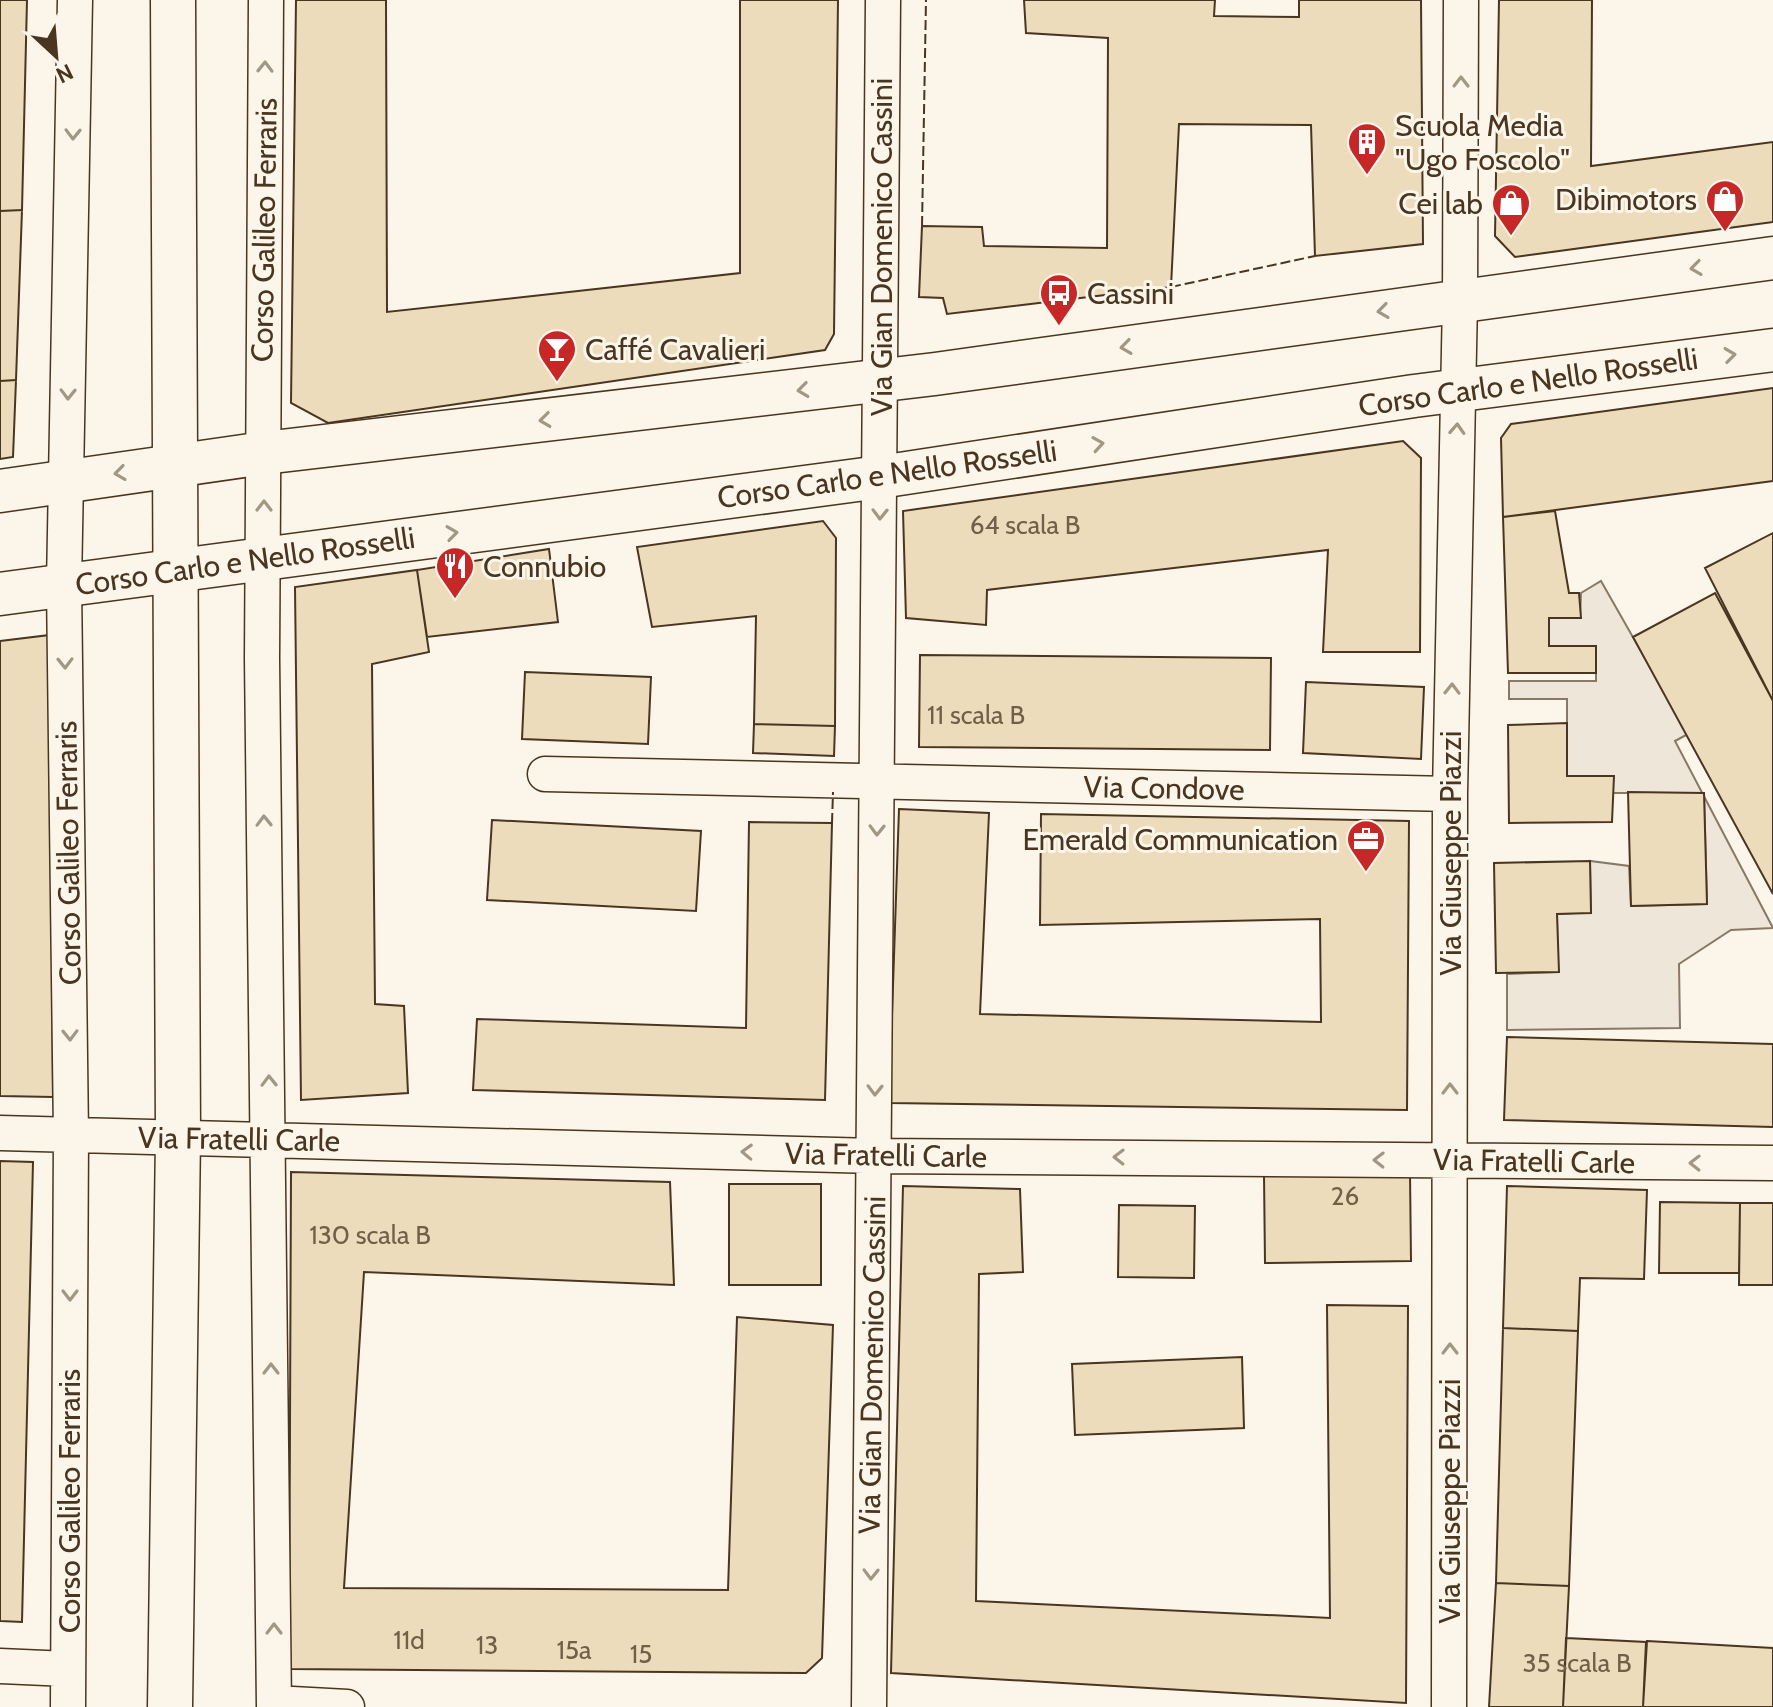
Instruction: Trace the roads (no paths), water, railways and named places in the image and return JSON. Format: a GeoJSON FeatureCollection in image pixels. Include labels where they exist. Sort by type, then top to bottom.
{"type":"FeatureCollection","features":[{"type":"Feature","properties":{"kind":"main road"},"geometry":{"type":"LineString","coordinates":[[170,1707],[178,1137],[173,0]]}},
{"type":"Feature","properties":{"kind":"street","name":"Corso Galileo Ferraris"},"geometry":{"type":"LineString","coordinates":[[68,1707],[71,1135],[64,585],[75,0]]}},
{"type":"Feature","properties":{"kind":"street","name":"Corso Galileo Ferraris"},"geometry":{"type":"LineString","coordinates":[[266,0],[262,659],[274,1705]]}},
{"type":"Feature","properties":{"kind":"street","name":"Via Gian Domenico Cassini"},"geometry":{"type":"LineString","coordinates":[[869,1707],[883,0]]}},
{"type":"Feature","properties":{"kind":"street","name":"Via Giuseppe Piazzi"},"geometry":{"type":"LineString","coordinates":[[1449,1707],[1450,794],[1460,300],[1461,0]]}},
{"type":"Feature","properties":{"kind":"street"},"geometry":{"type":"LineString","coordinates":[[0,491],[264,453],[881,380],[1773,258]]}},
{"type":"Feature","properties":{"kind":"street","name":"Corso Carlo e Nello Rosselli"},"geometry":{"type":"LineString","coordinates":[[0,594],[880,477],[1458,390],[1773,350]]}},
{"type":"Feature","properties":{"kind":"street"},"geometry":{"type":"LineString","coordinates":[[545,774],[878,782]]}},
{"type":"Feature","properties":{"kind":"street","name":"Via Condove"},"geometry":{"type":"LineString","coordinates":[[878,782],[1450,794]]}},
{"type":"Feature","properties":{"kind":"street","name":"Via Fratelli Carle"},"geometry":{"type":"LineString","coordinates":[[0,1133],[874,1156],[1773,1163]]}},
{"type":"Feature","properties":{"kind":"street"},"geometry":{"type":"LineString","coordinates":[[0,1666],[68,1669]]}},
{"type":"Feature","properties":{"kind":"street"},"geometry":{"type":"LineString","coordinates":[[274,1705],[347,1707]]}},
{"type":"Feature","properties":{"kind":"place","name":"Scuola Media \"Ugo Foscolo\""},"geometry":{"type":"Point","coordinates":[1367,176]}},
{"type":"Feature","properties":{"kind":"place","name":"Dibimotors"},"geometry":{"type":"Point","coordinates":[1725,233]}},
{"type":"Feature","properties":{"kind":"place","name":"Cei lab"},"geometry":{"type":"Point","coordinates":[1511,237]}},
{"type":"Feature","properties":{"kind":"place","name":"Cassini"},"geometry":{"type":"Point","coordinates":[1059,327]}},
{"type":"Feature","properties":{"kind":"place","name":"Caffé Cavalieri"},"geometry":{"type":"Point","coordinates":[557,383]}},
{"type":"Feature","properties":{"kind":"place","name":"Connubio"},"geometry":{"type":"Point","coordinates":[455,600]}},
{"type":"Feature","properties":{"kind":"place","name":"Emerald Communication"},"geometry":{"type":"Point","coordinates":[1366,873]}}]}
